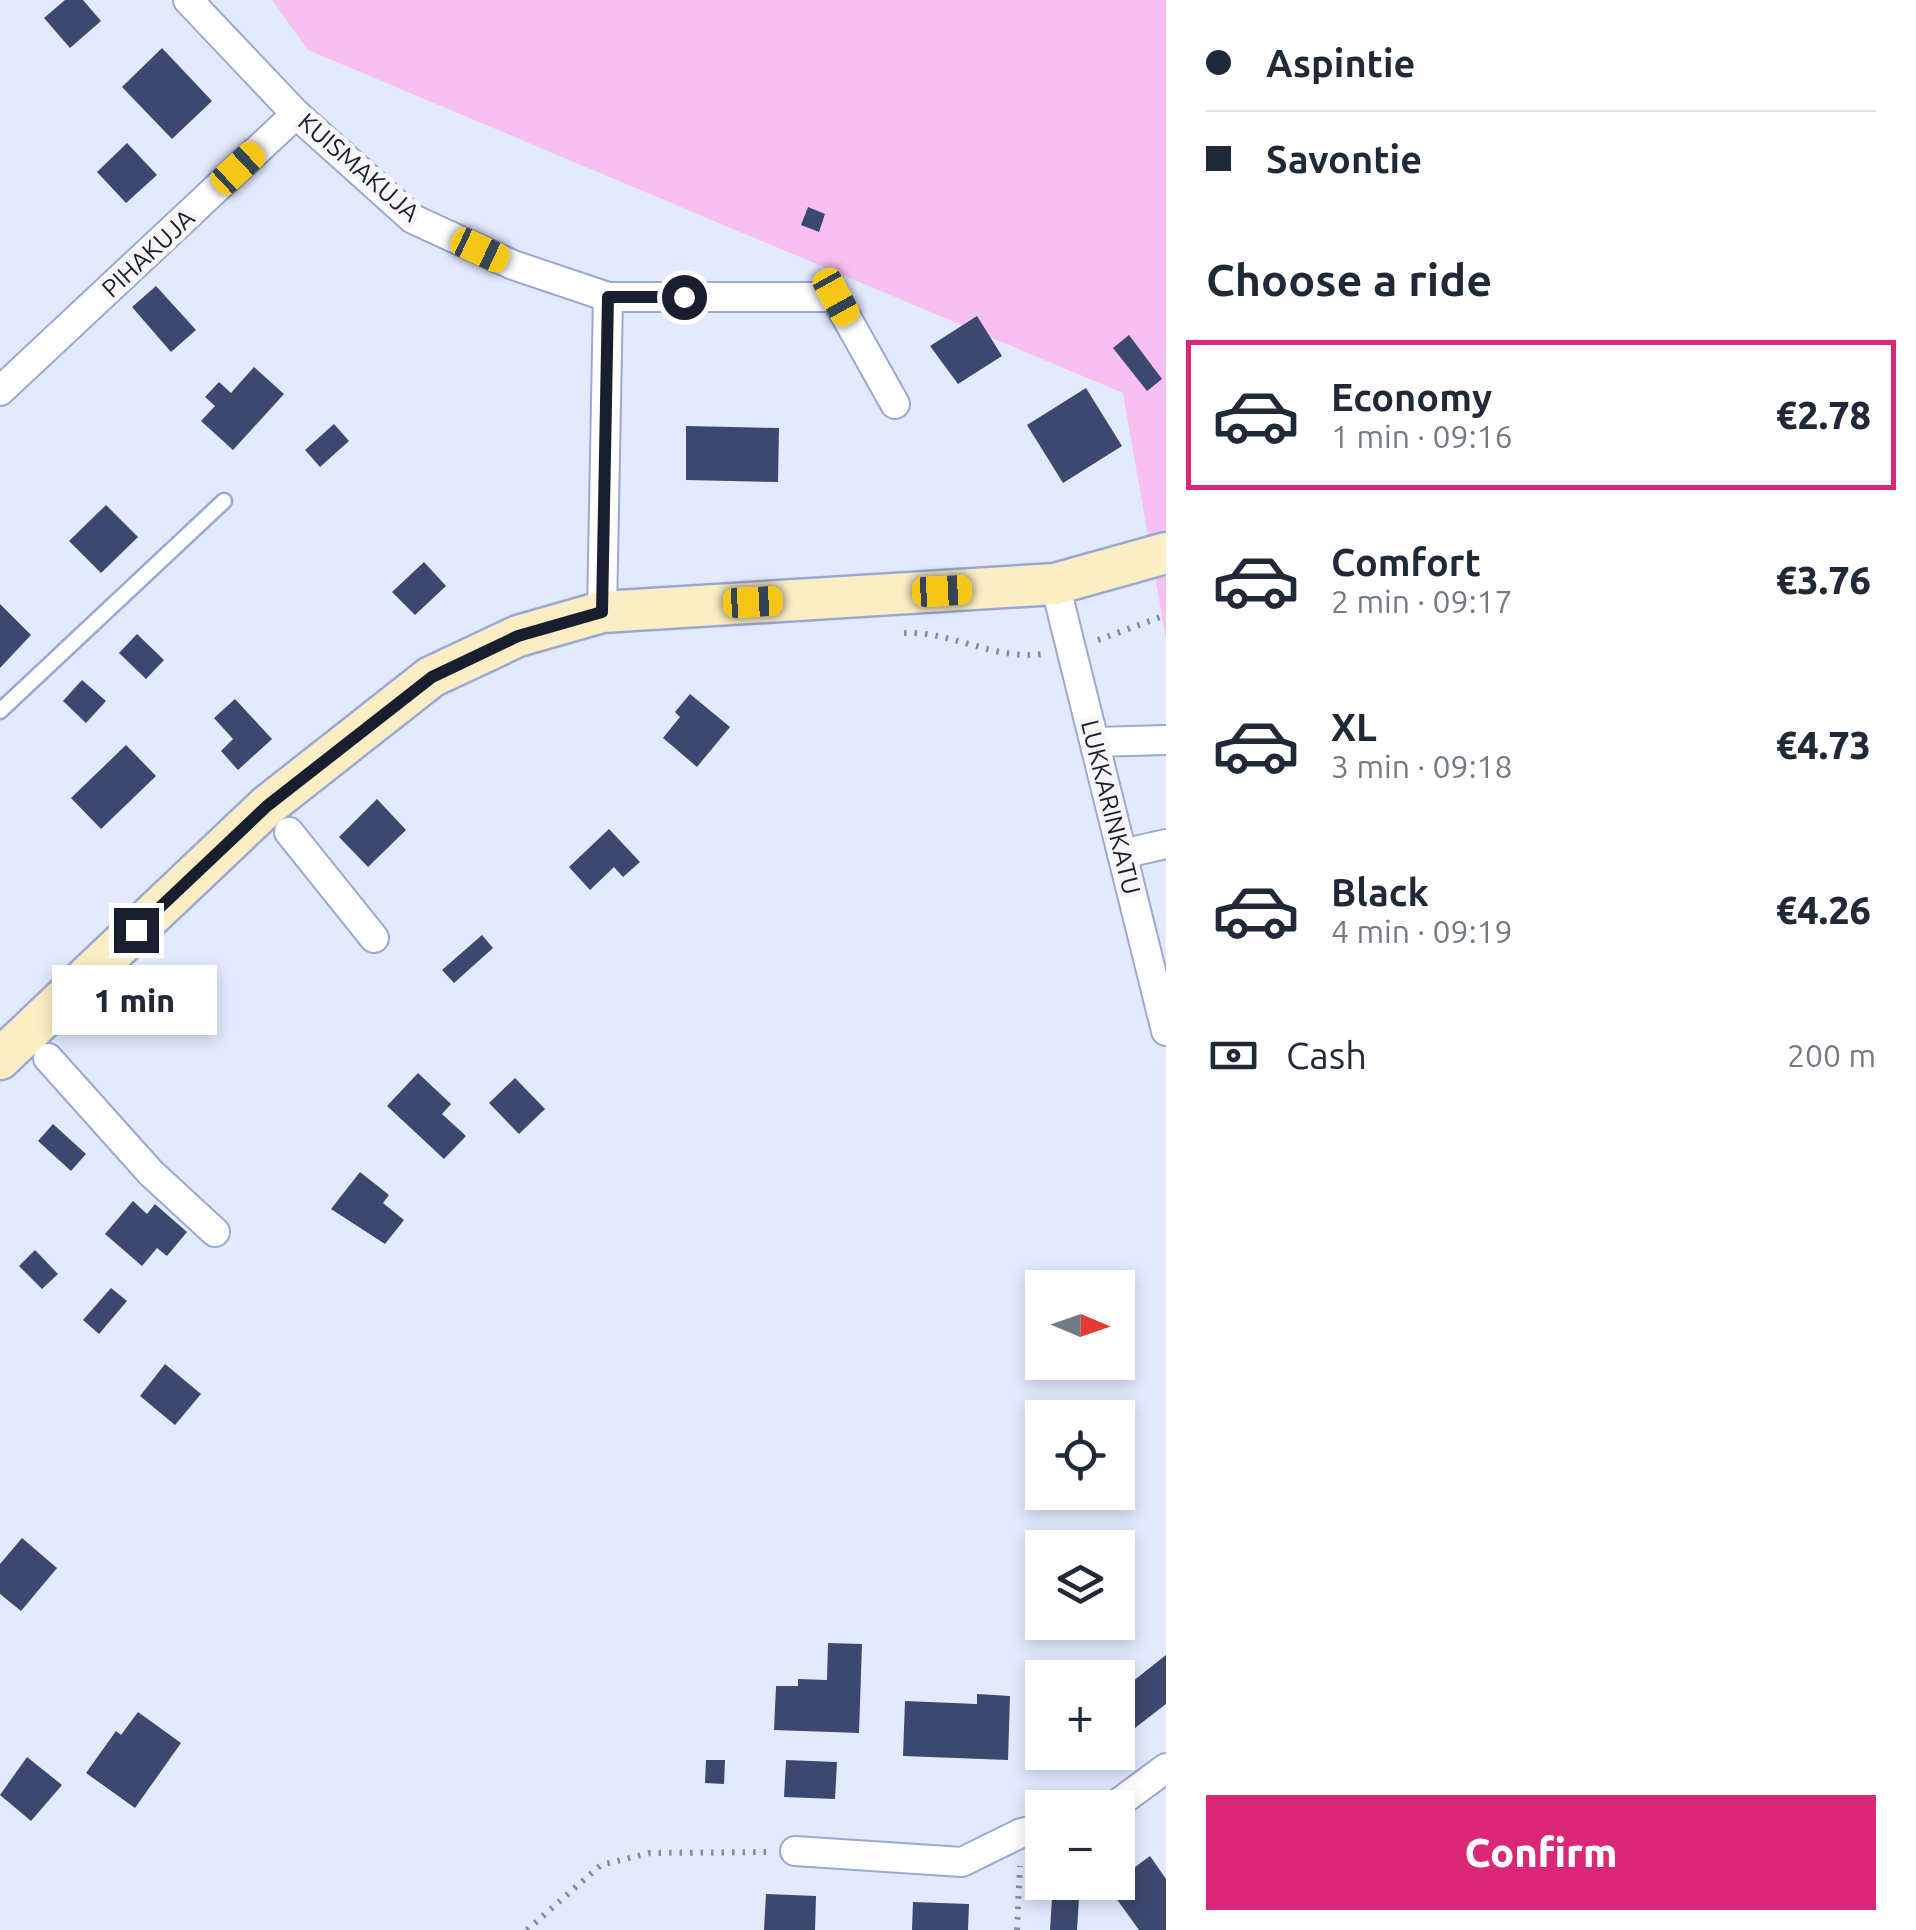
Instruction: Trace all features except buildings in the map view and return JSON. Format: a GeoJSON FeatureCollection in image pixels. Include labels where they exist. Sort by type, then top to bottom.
{"type":"FeatureCollection","features":[{"type":"Feature","properties":{"kind":"street","name":"KUISMAKUJA"},"geometry":{"type":"LineString","coordinates":[[188,0],[296,114],[413,219],[513,265],[608,297],[836,297],[895,404]]}},
{"type":"Feature","properties":{"kind":"street","name":"PIHAKUJA"},"geometry":{"type":"LineString","coordinates":[[0,391],[296,114]]}},
{"type":"Feature","properties":{"kind":"street"},"geometry":{"type":"LineString","coordinates":[[602,612],[608,297]]}},
{"type":"Feature","properties":{"kind":"street"},"geometry":{"type":"LineString","coordinates":[[0,1059],[278,819],[432,677],[518,636],[602,612],[1056,584],[1166,554]]}},
{"type":"Feature","properties":{"kind":"street","name":"LUKKARINKATU"},"geometry":{"type":"LineString","coordinates":[[1056,584],[1166,1030]]}},
{"type":"Feature","properties":{"kind":"street"},"geometry":{"type":"LineString","coordinates":[[1094,742],[1166,740]]}},
{"type":"Feature","properties":{"kind":"street"},"geometry":{"type":"LineString","coordinates":[[278,819],[374,938]]}},
{"type":"Feature","properties":{"kind":"street"},"geometry":{"type":"LineString","coordinates":[[1122,854],[1166,844]]}},
{"type":"Feature","properties":{"kind":"street"},"geometry":{"type":"LineString","coordinates":[[48,1058],[150,1172],[216,1232]]}},
{"type":"Feature","properties":{"kind":"street"},"geometry":{"type":"LineString","coordinates":[[1135,1791],[1166,1768]]}},
{"type":"Feature","properties":{"kind":"street"},"geometry":{"type":"LineString","coordinates":[[795,1851],[962,1862],[1025,1834]]}},
{"type":"Feature","properties":{"kind":"lane"},"geometry":{"type":"LineString","coordinates":[[0,711],[224,500]]}},
{"type":"Feature","properties":{"kind":"path"},"geometry":{"type":"LineString","coordinates":[[890,634],[930,632],[1018,658],[1072,650],[1166,615]]}},
{"type":"Feature","properties":{"kind":"path"},"geometry":{"type":"LineString","coordinates":[[528,1930],[602,1865],[650,1853],[795,1851]]}},
{"type":"Feature","properties":{"kind":"path"},"geometry":{"type":"LineString","coordinates":[[1017,1930],[1025,1877]]}},
{"type":"Feature","properties":{"kind":"shaded area"},"geometry":{"type":"Polygon","coordinates":[[[272,0],[1166,0],[1166,639],[1123,393],[308,50],[272,0]]]}},
{"type":"Feature","properties":{"kind":"route"},"geometry":{"type":"LineString","coordinates":[[136,930],[267,806],[432,677],[518,636],[602,612],[608,297],[684,297]]}}]}
